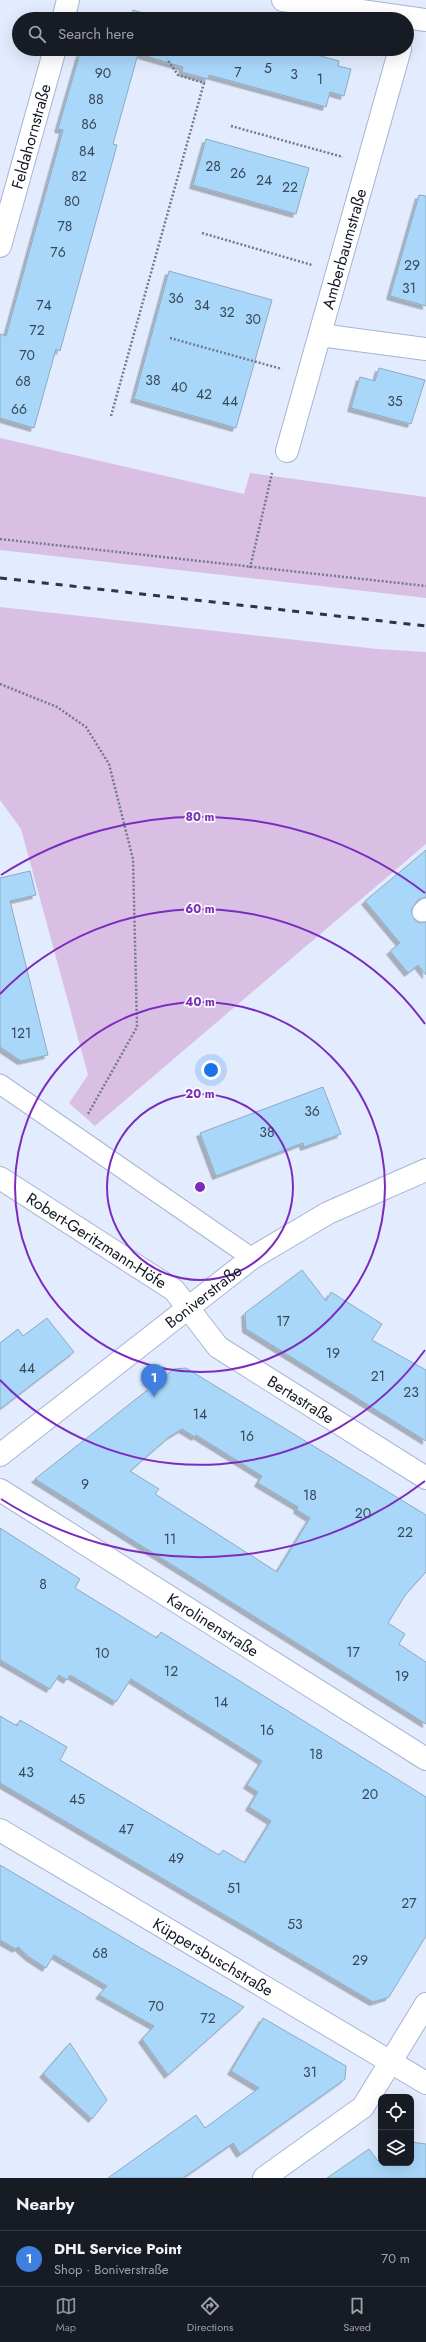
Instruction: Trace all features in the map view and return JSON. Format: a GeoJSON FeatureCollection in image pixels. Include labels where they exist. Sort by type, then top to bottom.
{"type":"FeatureCollection","features":[{"type":"Feature","properties":{"kind":"street"},"geometry":{"type":"LineString","coordinates":[[65,12],[68,0]]}},
{"type":"Feature","properties":{"kind":"street"},"geometry":{"type":"LineString","coordinates":[[283,0],[388,12]]}},
{"type":"Feature","properties":{"kind":"street","name":"Feldahornstraße"},"geometry":{"type":"LineString","coordinates":[[0,246],[53,56]]}},
{"type":"Feature","properties":{"kind":"street","name":"Amberbaumstraße"},"geometry":{"type":"LineString","coordinates":[[287,452],[398,56]]}},
{"type":"Feature","properties":{"kind":"street"},"geometry":{"type":"LineString","coordinates":[[320,335],[426,349]]}},
{"type":"Feature","properties":{"kind":"street","name":"Boniverstraße"},"geometry":{"type":"LineString","coordinates":[[0,1455],[252,1258],[328,1213],[426,1170]]}},
{"type":"Feature","properties":{"kind":"street","name":"Robert-Geritzmann-Höfe"},"geometry":{"type":"LineString","coordinates":[[0,1178],[174,1290],[189,1307]]}},
{"type":"Feature","properties":{"kind":"street","name":"Bertastraße"},"geometry":{"type":"LineString","coordinates":[[189,1307],[218,1347],[426,1478]]}},
{"type":"Feature","properties":{"kind":"street","name":"Karolinenstraße"},"geometry":{"type":"LineString","coordinates":[[0,1490],[426,1759]]}},
{"type":"Feature","properties":{"kind":"street","name":"Küppersbuschstraße"},"geometry":{"type":"LineString","coordinates":[[0,1830],[426,2083]]}},
{"type":"Feature","properties":{"kind":"street"},"geometry":{"type":"LineString","coordinates":[[264,2178],[363,2108],[389,2062],[426,2004]]}},
{"type":"Feature","properties":{"kind":"lane"},"geometry":{"type":"LineString","coordinates":[[0,1084],[252,1258]]}},
{"type":"Feature","properties":{"kind":"path"},"geometry":{"type":"LineString","coordinates":[[111,416],[204,83],[178,75],[167,59]]}},
{"type":"Feature","properties":{"kind":"path"},"geometry":{"type":"LineString","coordinates":[[231,126],[368,164]]}},
{"type":"Feature","properties":{"kind":"path"},"geometry":{"type":"LineString","coordinates":[[202,233],[338,272]]}},
{"type":"Feature","properties":{"kind":"path"},"geometry":{"type":"LineString","coordinates":[[170,338],[309,377]]}},
{"type":"Feature","properties":{"kind":"path"},"geometry":{"type":"LineString","coordinates":[[250,568],[273,469],[287,452]]}},
{"type":"Feature","properties":{"kind":"path"},"geometry":{"type":"LineString","coordinates":[[0,539],[250,568],[426,586]]}},
{"type":"Feature","properties":{"kind":"path"},"geometry":{"type":"LineString","coordinates":[[0,684],[57,707],[86,727],[109,764],[133,859],[136,1027],[76,1136]]}},
{"type":"Feature","properties":{"kind":"shaded area"},"geometry":{"type":"Polygon","coordinates":[[[0,438],[244,494],[250,473],[426,497],[426,598],[0,550],[0,438]]]}},
{"type":"Feature","properties":{"kind":"shaded area"},"geometry":{"type":"Polygon","coordinates":[[[0,607],[377,649],[426,652],[426,844],[95,1126],[69,1103],[88,1075],[21,829],[0,800],[0,607]]]}},
{"type":"Feature","properties":{"kind":"building"},"geometry":{"type":"Polygon","coordinates":[[[79,56],[137,56],[113,144],[117,145],[60,351],[56,349],[34,428],[0,418],[0,334],[6,336],[63,130],[58,129],[79,56]]]}},
{"type":"Feature","properties":{"kind":"building"},"geometry":{"type":"Polygon","coordinates":[[[145,56],[321,56],[339,61],[338,66],[351,69],[344,96],[330,92],[326,107],[209,75],[208,79],[182,72],[183,67],[145,56]]]}},
{"type":"Feature","properties":{"kind":"building"},"geometry":{"type":"Polygon","coordinates":[[[206,139],[309,168],[296,214],[193,185],[206,139]]]}},
{"type":"Feature","properties":{"kind":"building"},"geometry":{"type":"Polygon","coordinates":[[[419,195],[426,196],[426,306],[390,296],[419,195]]]}},
{"type":"Feature","properties":{"kind":"building"},"geometry":{"type":"Polygon","coordinates":[[[169,271],[272,300],[236,428],[134,399],[169,271]]]}},
{"type":"Feature","properties":{"kind":"building"},"geometry":{"type":"Polygon","coordinates":[[[379,368],[425,380],[411,424],[351,408],[360,377],[375,381],[379,368]]]}},
{"type":"Feature","properties":{"kind":"building"},"geometry":{"type":"Polygon","coordinates":[[[426,850],[426,897],[418,900],[411,910],[415,920],[420,923],[426,922],[426,975],[418,965],[408,973],[390,951],[400,943],[365,901],[426,850]]]}},
{"type":"Feature","properties":{"kind":"building"},"geometry":{"type":"Polygon","coordinates":[[[30,871],[36,895],[10,901],[48,1055],[21,1061],[0,1047],[0,878],[30,871]]]}},
{"type":"Feature","properties":{"kind":"building"},"geometry":{"type":"Polygon","coordinates":[[[323,1087],[341,1134],[304,1147],[303,1143],[216,1176],[200,1133],[323,1087]]]}},
{"type":"Feature","properties":{"kind":"building"},"geometry":{"type":"Polygon","coordinates":[[[302,1270],[326,1301],[331,1292],[382,1324],[372,1340],[426,1370],[426,1441],[246,1329],[245,1313],[302,1270]]]}},
{"type":"Feature","properties":{"kind":"building"},"geometry":{"type":"Polygon","coordinates":[[[47,1318],[74,1352],[0,1409],[0,1343],[18,1329],[23,1336],[47,1318]]]}},
{"type":"Feature","properties":{"kind":"building"},"geometry":{"type":"Polygon","coordinates":[[[186,1368],[426,1515],[426,1572],[406,1594],[388,1623],[405,1634],[399,1644],[426,1662],[426,1724],[35,1479],[174,1369],[186,1368]],[[182,1429],[169,1437],[130,1471],[159,1489],[155,1494],[277,1572],[310,1518],[297,1510],[298,1507],[258,1483],[262,1476],[196,1435],[195,1437],[182,1429]]]}},
{"type":"Feature","properties":{"kind":"building"},"geometry":{"type":"Polygon","coordinates":[[[0,1528],[80,1579],[75,1588],[157,1638],[161,1632],[426,1797],[426,1936],[389,1997],[373,2002],[0,1783],[0,1716],[17,1726],[20,1720],[67,1747],[60,1760],[219,1855],[223,1850],[245,1863],[271,1821],[249,1807],[258,1792],[247,1785],[262,1761],[131,1679],[116,1702],[70,1675],[67,1680],[59,1675],[50,1689],[0,1660],[0,1528]]]}},
{"type":"Feature","properties":{"kind":"building"},"geometry":{"type":"Polygon","coordinates":[[[0,1865],[244,2007],[168,2075],[142,2039],[154,2026],[99,1995],[107,1986],[54,1955],[46,1968],[29,1957],[18,1947],[16,1949],[0,1940],[0,1865]]]}},
{"type":"Feature","properties":{"kind":"building"},"geometry":{"type":"Polygon","coordinates":[[[263,2018],[346,2066],[345,2079],[240,2154],[233,2143],[183,2178],[108,2178],[196,2115],[205,2128],[259,2088],[231,2071],[263,2018]]]}},
{"type":"Feature","properties":{"kind":"building"},"geometry":{"type":"Polygon","coordinates":[[[70,2043],[107,2100],[92,2119],[43,2074],[70,2043]]]}},
{"type":"Feature","properties":{"kind":"building"},"geometry":{"type":"Polygon","coordinates":[[[414,2142],[426,2144],[426,2178],[327,2178],[369,2149],[378,2161],[378,2166],[414,2166],[414,2142]]]}},
{"type":"Feature","properties":{"kind":"railway"},"geometry":{"type":"LineString","coordinates":[[0,578],[426,626]]}},
{"type":"Feature","properties":{"kind":"place","name":"DHL Service Point"},"geometry":{"type":"Point","coordinates":[154,1397]}}]}
